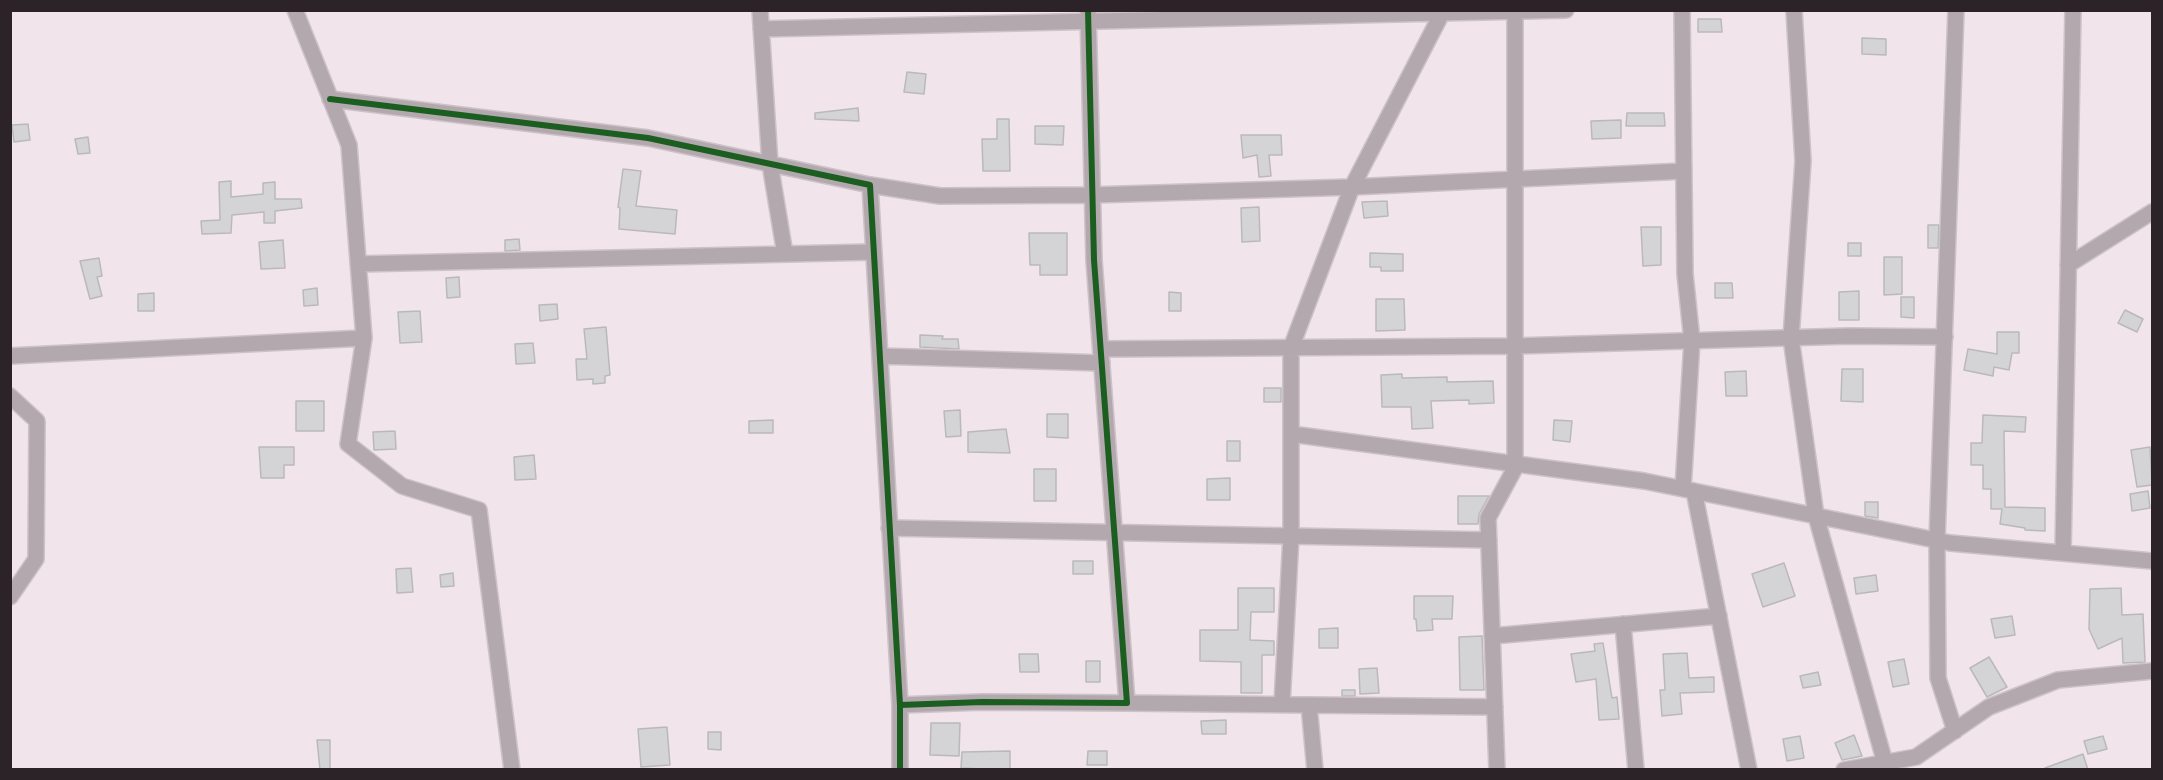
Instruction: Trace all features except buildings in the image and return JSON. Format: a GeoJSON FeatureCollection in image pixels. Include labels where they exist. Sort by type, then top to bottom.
{"type":"FeatureCollection","features":[{"type":"Feature","properties":{"kind":"street"},"geometry":{"type":"LineString","coordinates":[[295,10],[349,145],[364,338],[348,444],[402,486],[479,510],[512,770]]}},
{"type":"Feature","properties":{"kind":"street"},"geometry":{"type":"LineString","coordinates":[[760,10],[770,164],[785,254]]}},
{"type":"Feature","properties":{"kind":"street"},"geometry":{"type":"LineString","coordinates":[[761,28],[1088,16],[1441,15],[1566,10]]}},
{"type":"Feature","properties":{"kind":"street"},"geometry":{"type":"LineString","coordinates":[[1682,10],[1685,274],[1692,341],[1689,490],[1719,616],[1749,770]]}},
{"type":"Feature","properties":{"kind":"street"},"geometry":{"type":"LineString","coordinates":[[1794,10],[1803,161],[1791,338],[1816,516],[1887,766]]}},
{"type":"Feature","properties":{"kind":"street"},"geometry":{"type":"LineString","coordinates":[[1955,731],[1938,678],[1937,540],[1956,10]]}},
{"type":"Feature","properties":{"kind":"street"},"geometry":{"type":"LineString","coordinates":[[2063,553],[2073,10]]}},
{"type":"Feature","properties":{"kind":"street"},"geometry":{"type":"LineString","coordinates":[[1497,770],[1488,518],[1515,468],[1515,12]]}},
{"type":"Feature","properties":{"kind":"street"},"geometry":{"type":"LineString","coordinates":[[1282,704],[1291,536],[1291,348],[1352,187],[1441,15]]}},
{"type":"Feature","properties":{"kind":"street"},"geometry":{"type":"LineString","coordinates":[[1088,16],[1094,260],[1127,703]]}},
{"type":"Feature","properties":{"kind":"street"},"geometry":{"type":"LineString","coordinates":[[330,99],[648,138],[870,185],[940,196],[1092,195],[1352,187],[1684,171]]}},
{"type":"Feature","properties":{"kind":"street"},"geometry":{"type":"LineString","coordinates":[[870,185],[900,705],[900,770]]}},
{"type":"Feature","properties":{"kind":"street"},"geometry":{"type":"LineString","coordinates":[[2068,265],[2152,212]]}},
{"type":"Feature","properties":{"kind":"street"},"geometry":{"type":"LineString","coordinates":[[358,264],[874,252]]}},
{"type":"Feature","properties":{"kind":"street"},"geometry":{"type":"LineString","coordinates":[[880,356],[1101,356],[1291,348],[1515,346],[1849,336],[1945,337]]}},
{"type":"Feature","properties":{"kind":"street"},"geometry":{"type":"LineString","coordinates":[[10,356],[364,338]]}},
{"type":"Feature","properties":{"kind":"street"},"geometry":{"type":"LineString","coordinates":[[10,396],[37,421],[36,559],[10,597]]}},
{"type":"Feature","properties":{"kind":"street"},"geometry":{"type":"LineString","coordinates":[[1291,434],[1644,481],[1937,540],[2152,561]]}},
{"type":"Feature","properties":{"kind":"street"},"geometry":{"type":"LineString","coordinates":[[889,528],[1489,540]]}},
{"type":"Feature","properties":{"kind":"street"},"geometry":{"type":"LineString","coordinates":[[1492,636],[1719,616]]}},
{"type":"Feature","properties":{"kind":"street"},"geometry":{"type":"LineString","coordinates":[[1623,624],[1636,770]]}},
{"type":"Feature","properties":{"kind":"street"},"geometry":{"type":"LineString","coordinates":[[1844,770],[1887,766],[1916,757],[1989,707],[2058,680],[2152,671]]}},
{"type":"Feature","properties":{"kind":"street"},"geometry":{"type":"LineString","coordinates":[[900,705],[982,702],[1495,707]]}},
{"type":"Feature","properties":{"kind":"street"},"geometry":{"type":"LineString","coordinates":[[1309,705],[1315,770]]}},
{"type":"Feature","properties":{"kind":"cycle path"},"geometry":{"type":"LineString","coordinates":[[900,705],[982,702],[1127,703],[1094,260],[1088,10]]}},
{"type":"Feature","properties":{"kind":"cycle path"},"geometry":{"type":"LineString","coordinates":[[330,99],[648,138],[870,185],[900,705],[900,770]]}}]}
